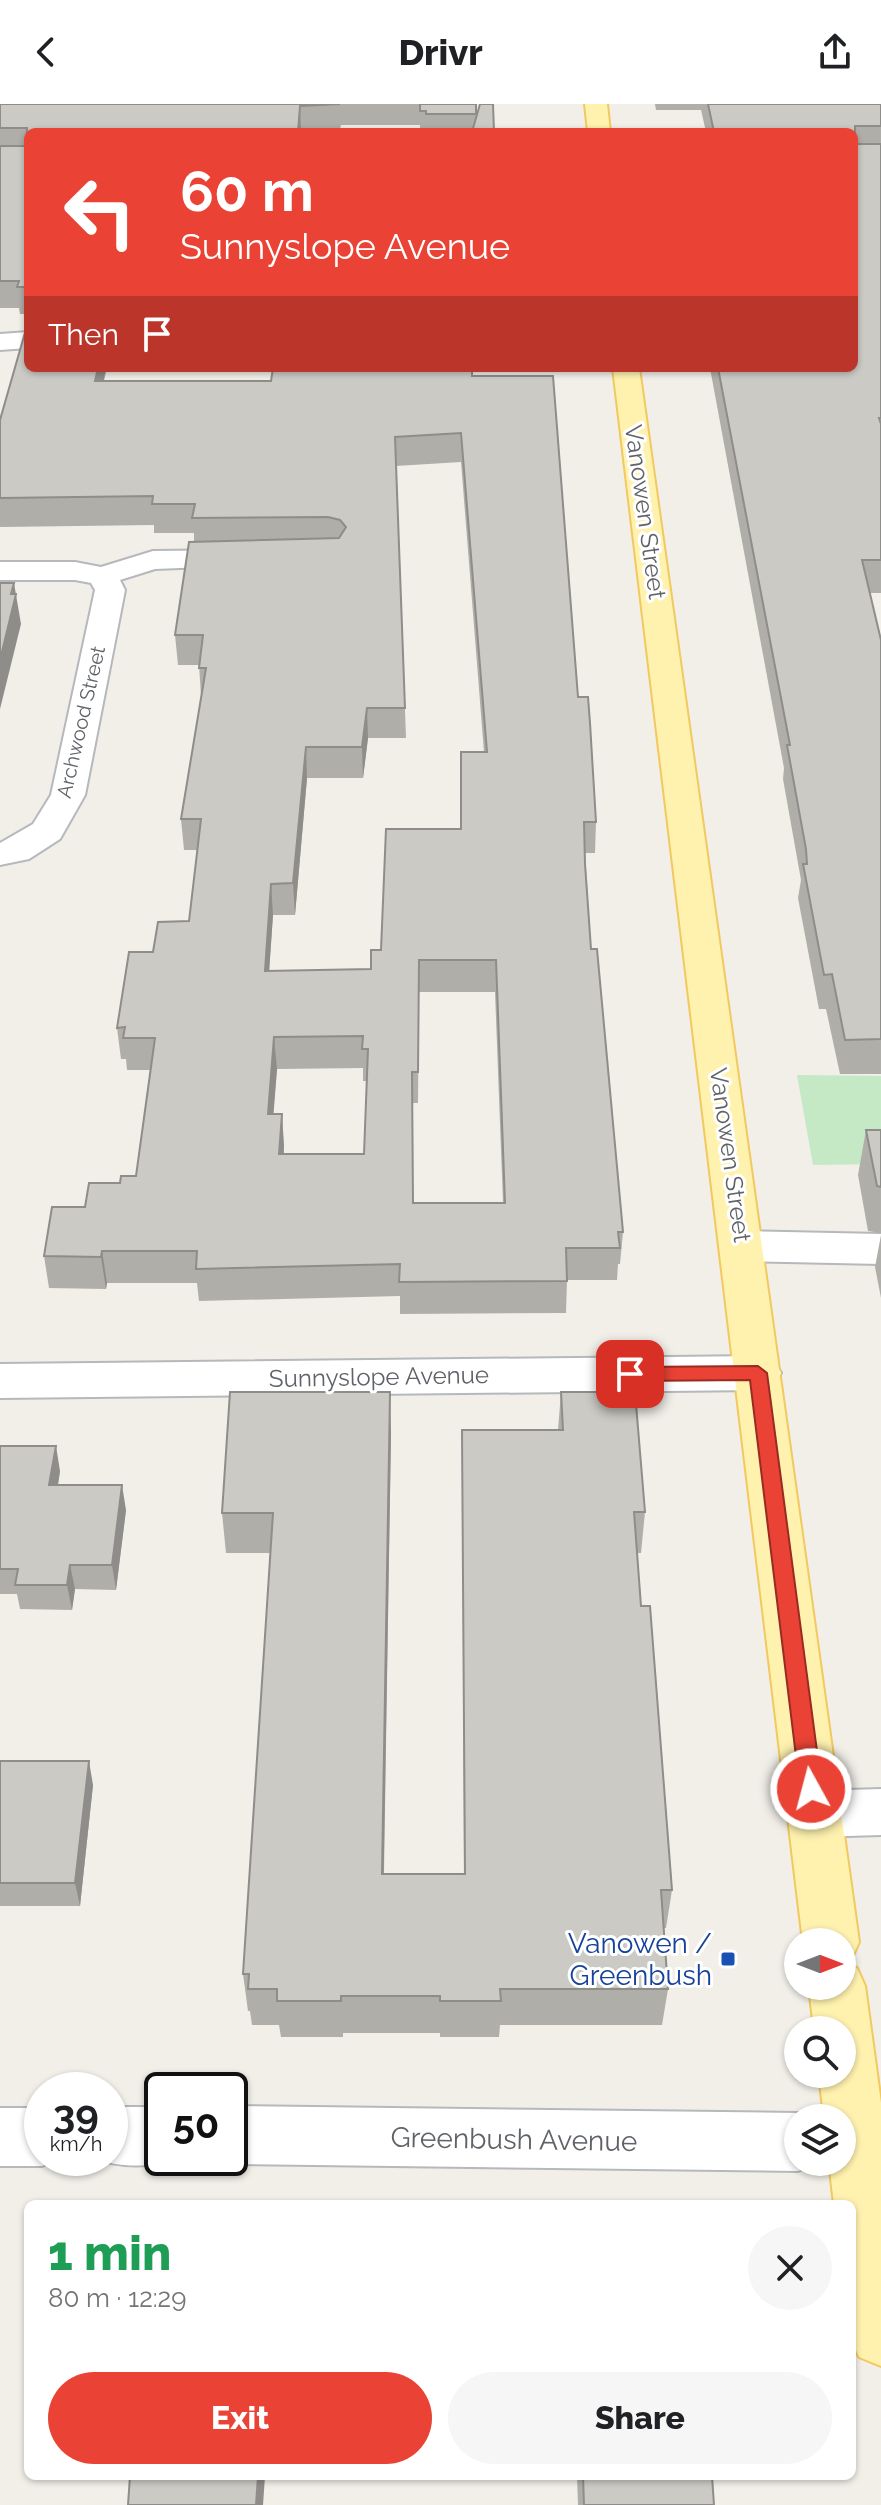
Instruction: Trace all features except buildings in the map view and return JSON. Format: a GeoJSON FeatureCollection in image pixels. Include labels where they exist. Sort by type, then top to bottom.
{"type":"FeatureCollection","features":[{"type":"Feature","properties":{"kind":"main road"},"geometry":{"type":"LineString","coordinates":[[596,104],[599,128]]}},
{"type":"Feature","properties":{"kind":"main road","name":"Vanowen Street"},"geometry":{"type":"LineString","coordinates":[[627,372],[829,1928]]}},
{"type":"Feature","properties":{"kind":"main road"},"geometry":{"type":"LineString","coordinates":[[838,2000],[847,2104]]}},
{"type":"Feature","properties":{"kind":"main road"},"geometry":{"type":"LineString","coordinates":[[855,2176],[881,2335]]}},
{"type":"Feature","properties":{"kind":"street"},"geometry":{"type":"LineString","coordinates":[[0,342],[24,340]]}},
{"type":"Feature","properties":{"kind":"street"},"geometry":{"type":"LineString","coordinates":[[0,571],[75,571],[102,576],[153,560],[276,559]]}},
{"type":"Feature","properties":{"kind":"street","name":"Archwood Street"},"geometry":{"type":"LineString","coordinates":[[8,853],[47,831],[68,795],[110,590],[102,576]]}},
{"type":"Feature","properties":{"kind":"street"},"geometry":{"type":"LineString","coordinates":[[742,1246],[881,1249]]}},
{"type":"Feature","properties":{"kind":"street","name":"Sunnyslope Avenue"},"geometry":{"type":"LineString","coordinates":[[0,1381],[758,1373]]}},
{"type":"Feature","properties":{"kind":"street"},"geometry":{"type":"LineString","coordinates":[[814,1814],[881,1812]]}},
{"type":"Feature","properties":{"kind":"street","name":"Greenbush Avenue"},"geometry":{"type":"LineString","coordinates":[[248,2135],[784,2142]]}},
{"type":"Feature","properties":{"kind":"street"},"geometry":{"type":"LineString","coordinates":[[0,2137],[24,2137]]}},
{"type":"Feature","properties":{"kind":"green space"},"geometry":{"type":"Polygon","coordinates":[[[797,1075],[881,1076],[881,1164],[813,1165],[797,1075]]]}},
{"type":"Feature","properties":{"kind":"place","name":"Vanowen / Greenbush"},"geometry":{"type":"Point","coordinates":[728,1959]}},
{"type":"Feature","properties":{"kind":"route"},"geometry":{"type":"LineString","coordinates":[[630,1374],[758,1373],[811,1789]]}}]}
